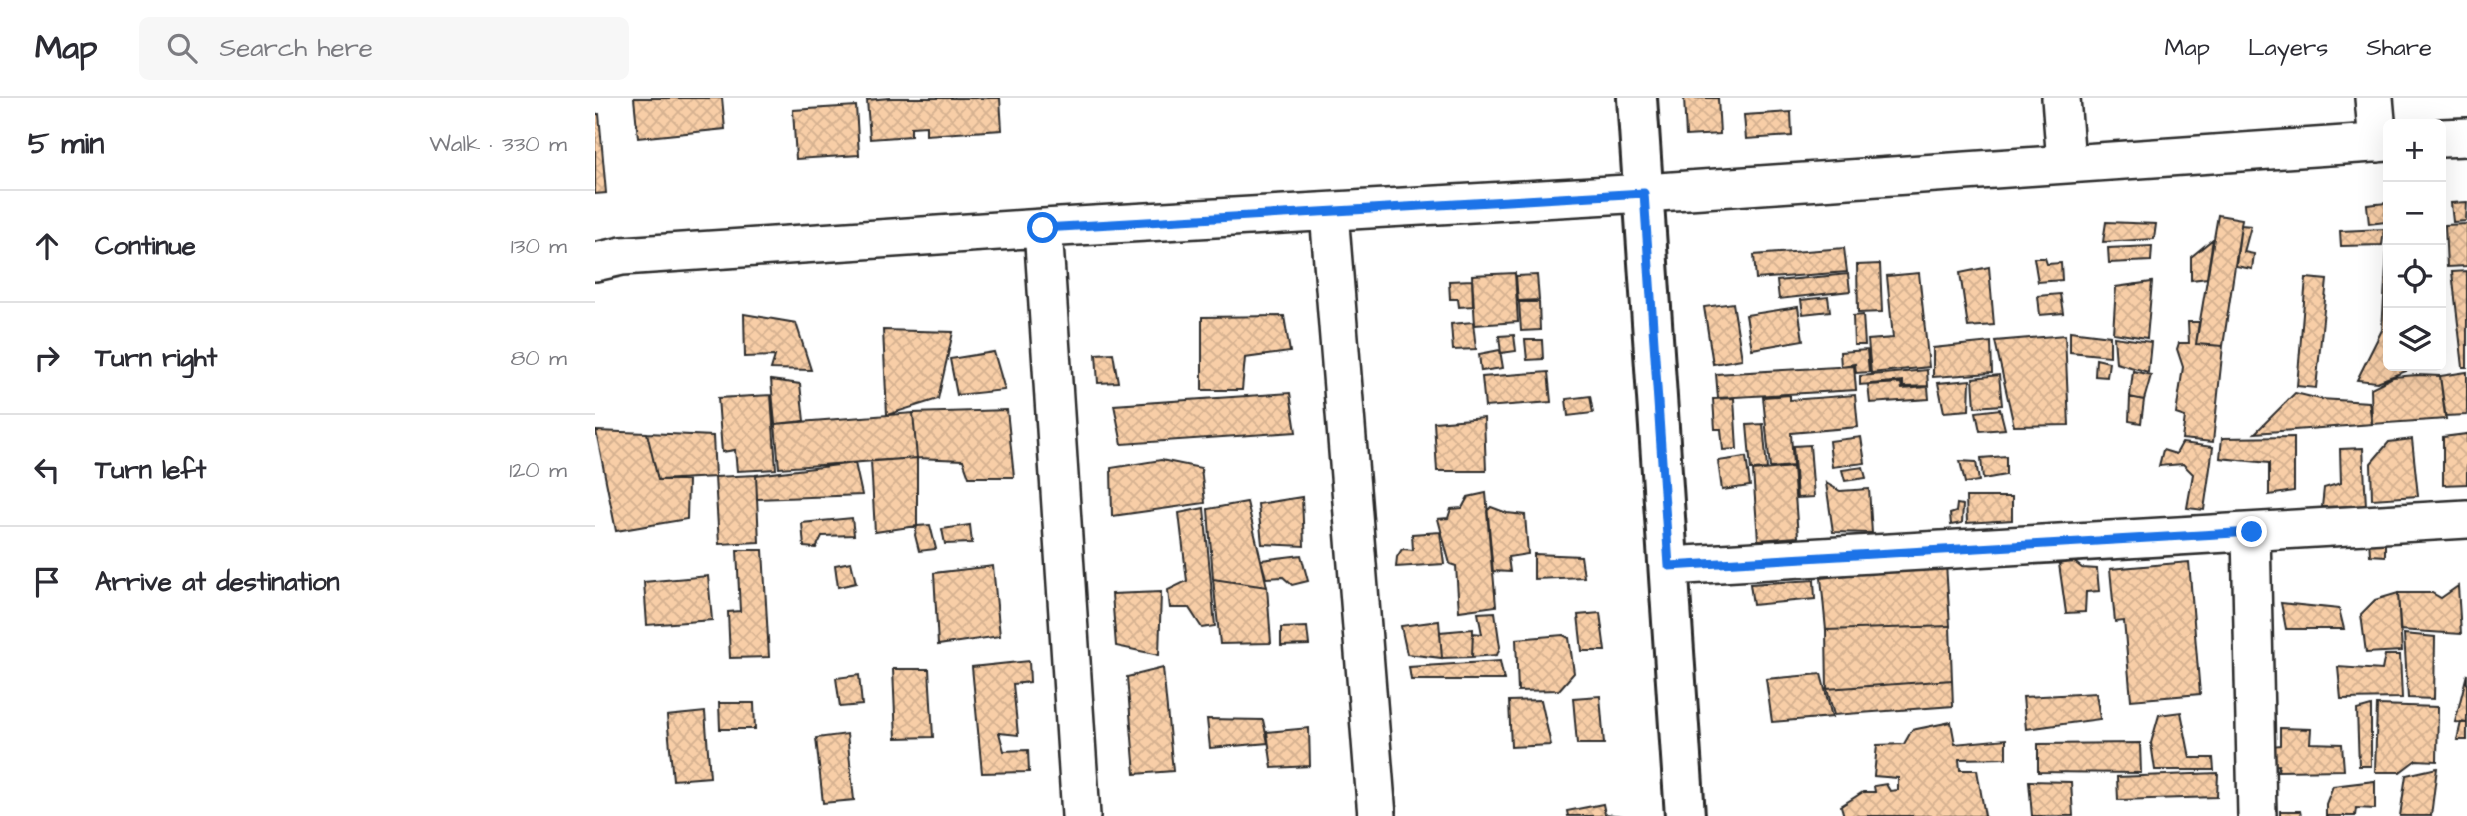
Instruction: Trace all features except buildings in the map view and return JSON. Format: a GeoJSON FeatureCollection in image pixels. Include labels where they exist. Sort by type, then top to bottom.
{"type":"FeatureCollection","features":[{"type":"Feature","properties":{"kind":"street"},"geometry":{"type":"LineString","coordinates":[[1637,98],[1685,816]]}},
{"type":"Feature","properties":{"kind":"street"},"geometry":{"type":"LineString","coordinates":[[2061,98],[2066,163]]}},
{"type":"Feature","properties":{"kind":"street"},"geometry":{"type":"LineString","coordinates":[[595,262],[622,256],[1644,193],[2383,142],[2374,98]]}},
{"type":"Feature","properties":{"kind":"street"},"geometry":{"type":"LineString","coordinates":[[2446,138],[2467,137]]}},
{"type":"Feature","properties":{"kind":"street"},"geometry":{"type":"LineString","coordinates":[[1329,212],[1377,816]]}},
{"type":"Feature","properties":{"kind":"street"},"geometry":{"type":"LineString","coordinates":[[1043,228],[1081,816]]}},
{"type":"Feature","properties":{"kind":"street"},"geometry":{"type":"LineString","coordinates":[[1669,566],[2467,519]]}},
{"type":"Feature","properties":{"kind":"street"},"geometry":{"type":"LineString","coordinates":[[2252,532],[2257,816]]}},
{"type":"Feature","properties":{"kind":"route"},"geometry":{"type":"LineString","coordinates":[[1043,228],[1644,193],[1669,566],[2252,532]]}}]}
